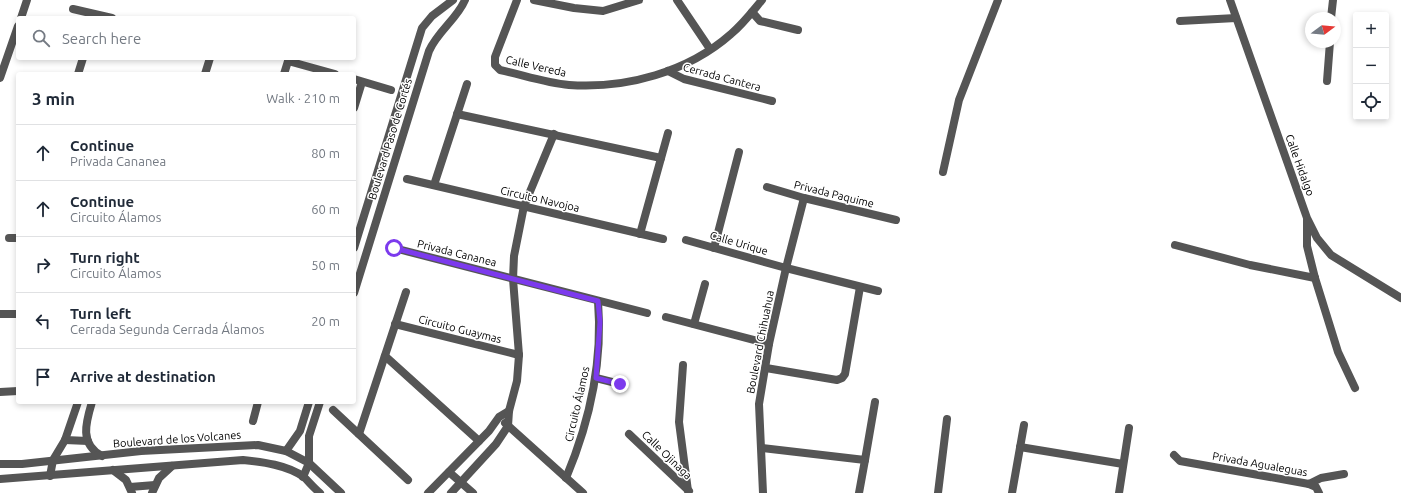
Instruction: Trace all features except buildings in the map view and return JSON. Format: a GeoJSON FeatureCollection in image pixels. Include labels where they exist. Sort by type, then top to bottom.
{"type":"FeatureCollection","features":[{"type":"Feature","properties":{"kind":"street"},"geometry":{"type":"LineString","coordinates":[[22,16],[27,0]]}},
{"type":"Feature","properties":{"kind":"street","name":"Boulevard Paso de Cortés"},"geometry":{"type":"LineString","coordinates":[[356,241],[415,46],[422,28],[432,16],[453,0]]}},
{"type":"Feature","properties":{"kind":"street","name":"Boulevard Paso de Cortés"},"geometry":{"type":"LineString","coordinates":[[356,287],[429,51],[440,32],[462,8],[465,0]]}},
{"type":"Feature","properties":{"kind":"street","name":"Calle Vereda"},"geometry":{"type":"LineString","coordinates":[[517,0],[495,57],[494,65],[500,70],[554,83],[569,85],[621,83],[668,71],[686,63],[731,35],[762,0]]}},
{"type":"Feature","properties":{"kind":"street"},"geometry":{"type":"LineString","coordinates":[[534,0],[603,11],[636,0]]}},
{"type":"Feature","properties":{"kind":"street"},"geometry":{"type":"LineString","coordinates":[[677,0],[710,49]]}},
{"type":"Feature","properties":{"kind":"street"},"geometry":{"type":"LineString","coordinates":[[943,172],[959,100],[998,0]]}},
{"type":"Feature","properties":{"kind":"street","name":"Calle Hidalgo"},"geometry":{"type":"LineString","coordinates":[[1230,0],[1307,218],[1316,238],[1331,255],[1401,298]]}},
{"type":"Feature","properties":{"kind":"street"},"geometry":{"type":"LineString","coordinates":[[1332,12],[1333,0]]}},
{"type":"Feature","properties":{"kind":"street"},"geometry":{"type":"LineString","coordinates":[[73,9],[103,16]]}},
{"type":"Feature","properties":{"kind":"street"},"geometry":{"type":"LineString","coordinates":[[752,12],[760,21],[798,30]]}},
{"type":"Feature","properties":{"kind":"street"},"geometry":{"type":"LineString","coordinates":[[1180,21],[1236,18]]}},
{"type":"Feature","properties":{"kind":"street"},"geometry":{"type":"LineString","coordinates":[[0,78],[3,60],[16,31]]}},
{"type":"Feature","properties":{"kind":"street"},"geometry":{"type":"LineString","coordinates":[[415,46],[429,51]]}},
{"type":"Feature","properties":{"kind":"street"},"geometry":{"type":"LineString","coordinates":[[1326,81],[1329,48]]}},
{"type":"Feature","properties":{"kind":"street"},"geometry":{"type":"LineString","coordinates":[[79,72],[82,60]]}},
{"type":"Feature","properties":{"kind":"street"},"geometry":{"type":"LineString","coordinates":[[206,72],[209,60]]}},
{"type":"Feature","properties":{"kind":"street"},"geometry":{"type":"LineString","coordinates":[[285,72],[289,60]]}},
{"type":"Feature","properties":{"kind":"street"},"geometry":{"type":"LineString","coordinates":[[292,60],[329,72]]}},
{"type":"Feature","properties":{"kind":"street","name":"Cerrada Cantera"},"geometry":{"type":"LineString","coordinates":[[668,71],[684,80],[772,101]]}},
{"type":"Feature","properties":{"kind":"street"},"geometry":{"type":"LineString","coordinates":[[356,94],[358,80],[390,90]]}},
{"type":"Feature","properties":{"kind":"street"},"geometry":{"type":"LineString","coordinates":[[434,185],[467,84]]}},
{"type":"Feature","properties":{"kind":"street"},"geometry":{"type":"LineString","coordinates":[[457,114],[661,158]]}},
{"type":"Feature","properties":{"kind":"street"},"geometry":{"type":"LineString","coordinates":[[640,234],[668,133]]}},
{"type":"Feature","properties":{"kind":"street"},"geometry":{"type":"LineString","coordinates":[[451,493],[496,444],[508,426],[509,411],[517,380],[519,355],[513,279],[514,256],[524,206],[554,134]]}},
{"type":"Feature","properties":{"kind":"street"},"geometry":{"type":"LineString","coordinates":[[714,248],[739,152]]}},
{"type":"Feature","properties":{"kind":"street","name":"Circuito Navojoa"},"geometry":{"type":"LineString","coordinates":[[407,179],[663,239]]}},
{"type":"Feature","properties":{"kind":"street","name":"Privada Paquime"},"geometry":{"type":"LineString","coordinates":[[767,187],[804,198],[896,220]]}},
{"type":"Feature","properties":{"kind":"street","name":"Boulevard Chihuahua"},"geometry":{"type":"LineString","coordinates":[[763,493],[759,404],[769,344],[804,198]]}},
{"type":"Feature","properties":{"kind":"street"},"geometry":{"type":"LineString","coordinates":[[1307,218],[1307,246],[1315,278],[1338,352],[1355,388]]}},
{"type":"Feature","properties":{"kind":"street"},"geometry":{"type":"LineString","coordinates":[[359,231],[372,235]]}},
{"type":"Feature","properties":{"kind":"street"},"geometry":{"type":"LineString","coordinates":[[9,238],[16,238]]}},
{"type":"Feature","properties":{"kind":"street","name":"Calle Urique"},"geometry":{"type":"LineString","coordinates":[[686,240],[786,268],[878,291]]}},
{"type":"Feature","properties":{"kind":"street"},"geometry":{"type":"LineString","coordinates":[[1175,245],[1250,265],[1315,278]]}},
{"type":"Feature","properties":{"kind":"street","name":"Privada Cananea"},"geometry":{"type":"LineString","coordinates":[[394,248],[513,279]]}},
{"type":"Feature","properties":{"kind":"street"},"geometry":{"type":"LineString","coordinates":[[513,279],[647,313]]}},
{"type":"Feature","properties":{"kind":"street"},"geometry":{"type":"LineString","coordinates":[[694,324],[705,284]]}},
{"type":"Feature","properties":{"kind":"street"},"geometry":{"type":"LineString","coordinates":[[766,368],[837,380],[842,378],[845,374],[860,287]]}},
{"type":"Feature","properties":{"kind":"street"},"geometry":{"type":"LineString","coordinates":[[359,434],[406,292]]}},
{"type":"Feature","properties":{"kind":"street","name":"Circuito Álamos"},"geometry":{"type":"LineString","coordinates":[[566,478],[579,447],[596,378],[600,322],[598,301]]}},
{"type":"Feature","properties":{"kind":"street"},"geometry":{"type":"LineString","coordinates":[[0,314],[16,314]]}},
{"type":"Feature","properties":{"kind":"street"},"geometry":{"type":"LineString","coordinates":[[666,317],[769,344]]}},
{"type":"Feature","properties":{"kind":"street","name":"Circuito Guaymas"},"geometry":{"type":"LineString","coordinates":[[395,324],[519,355]]}},
{"type":"Feature","properties":{"kind":"street"},"geometry":{"type":"LineString","coordinates":[[385,356],[479,441]]}},
{"type":"Feature","properties":{"kind":"street"},"geometry":{"type":"LineString","coordinates":[[683,365],[679,422],[689,492]]}},
{"type":"Feature","properties":{"kind":"street"},"geometry":{"type":"LineString","coordinates":[[596,378],[620,384]]}},
{"type":"Feature","properties":{"kind":"street"},"geometry":{"type":"LineString","coordinates":[[0,392],[16,391]]}},
{"type":"Feature","properties":{"kind":"street"},"geometry":{"type":"LineString","coordinates":[[859,493],[875,402]]}},
{"type":"Feature","properties":{"kind":"street"},"geometry":{"type":"LineString","coordinates":[[50,476],[53,460],[65,440],[77,404]]}},
{"type":"Feature","properties":{"kind":"street"},"geometry":{"type":"LineString","coordinates":[[91,404],[86,424],[88,441],[93,450],[102,456]]}},
{"type":"Feature","properties":{"kind":"street"},"geometry":{"type":"LineString","coordinates":[[253,421],[257,404]]}},
{"type":"Feature","properties":{"kind":"street"},"geometry":{"type":"LineString","coordinates":[[286,451],[300,431],[308,404]]}},
{"type":"Feature","properties":{"kind":"street"},"geometry":{"type":"LineString","coordinates":[[303,477],[309,463],[309,436],[319,404]]}},
{"type":"Feature","properties":{"kind":"street"},"geometry":{"type":"LineString","coordinates":[[334,410],[408,480]]}},
{"type":"Feature","properties":{"kind":"street"},"geometry":{"type":"LineString","coordinates":[[428,493],[479,441],[499,417],[509,411]]}},
{"type":"Feature","properties":{"kind":"street"},"geometry":{"type":"LineString","coordinates":[[499,417],[583,493]]}},
{"type":"Feature","properties":{"kind":"street"},"geometry":{"type":"LineString","coordinates":[[938,493],[947,419]]}},
{"type":"Feature","properties":{"kind":"street"},"geometry":{"type":"LineString","coordinates":[[1012,493],[1024,425]]}},
{"type":"Feature","properties":{"kind":"street"},"geometry":{"type":"LineString","coordinates":[[1118,493],[1129,428]]}},
{"type":"Feature","properties":{"kind":"street","name":"Calle Ojinaga"},"geometry":{"type":"LineString","coordinates":[[629,434],[689,492]]}},
{"type":"Feature","properties":{"kind":"street"},"geometry":{"type":"LineString","coordinates":[[65,440],[88,441]]}},
{"type":"Feature","properties":{"kind":"street","name":"Boulevard de los Volcanes"},"geometry":{"type":"LineString","coordinates":[[0,464],[102,456],[141,451],[258,445],[286,451],[309,463],[341,493]]}},
{"type":"Feature","properties":{"kind":"street"},"geometry":{"type":"LineString","coordinates":[[1020,447],[1124,464]]}},
{"type":"Feature","properties":{"kind":"street"},"geometry":{"type":"LineString","coordinates":[[762,448],[865,460]]}},
{"type":"Feature","properties":{"kind":"street","name":"Privada Agualeguas"},"geometry":{"type":"LineString","coordinates":[[1174,455],[1180,461],[1309,484],[1321,478],[1344,474]]}},
{"type":"Feature","properties":{"kind":"street"},"geometry":{"type":"LineString","coordinates":[[0,479],[243,460],[279,466],[303,477],[320,493]]}},
{"type":"Feature","properties":{"kind":"street"},"geometry":{"type":"LineString","coordinates":[[113,470],[121,475],[131,490],[153,489],[165,471],[172,466]]}},
{"type":"Feature","properties":{"kind":"street"},"geometry":{"type":"LineString","coordinates":[[450,472],[473,493]]}},
{"type":"Feature","properties":{"kind":"street"},"geometry":{"type":"LineString","coordinates":[[1309,484],[1316,487],[1319,493]]}},
{"type":"Feature","properties":{"kind":"route"},"geometry":{"type":"LineString","coordinates":[[394,248],[598,301],[600,322],[596,378],[620,384]]}}]}
